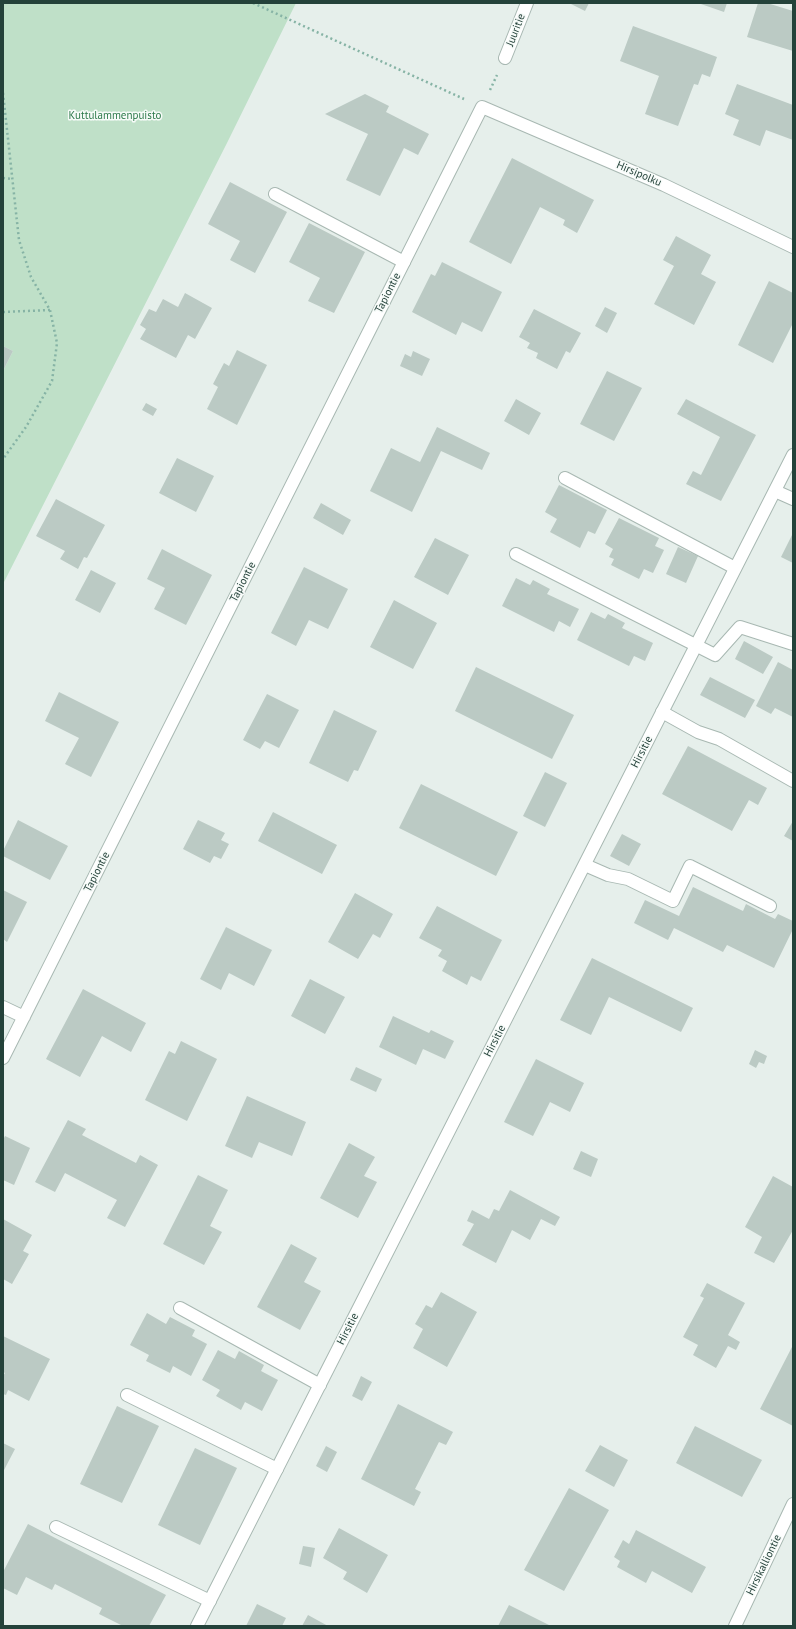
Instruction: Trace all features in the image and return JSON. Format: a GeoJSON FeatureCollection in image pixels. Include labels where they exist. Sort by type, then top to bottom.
{"type":"FeatureCollection","features":[{"type":"Feature","properties":{"kind":"street","name":"Juuritie"},"geometry":{"type":"LineString","coordinates":[[505,58],[527,3]]}},
{"type":"Feature","properties":{"kind":"street","name":"Hirsipolku"},"geometry":{"type":"LineString","coordinates":[[482,107],[664,185],[793,247]]}},
{"type":"Feature","properties":{"kind":"street","name":"Tapiontie"},"geometry":{"type":"LineString","coordinates":[[3,1058],[482,107]]}},
{"type":"Feature","properties":{"kind":"street"},"geometry":{"type":"LineString","coordinates":[[275,194],[404,262]]}},
{"type":"Feature","properties":{"kind":"street","name":"Hirsitie"},"geometry":{"type":"LineString","coordinates":[[197,1626],[793,456]]}},
{"type":"Feature","properties":{"kind":"street"},"geometry":{"type":"LineString","coordinates":[[565,478],[735,568]]}},
{"type":"Feature","properties":{"kind":"street"},"geometry":{"type":"LineString","coordinates":[[775,491],[793,500]]}},
{"type":"Feature","properties":{"kind":"street"},"geometry":{"type":"LineString","coordinates":[[516,554],[716,655],[740,627],[793,644]]}},
{"type":"Feature","properties":{"kind":"street"},"geometry":{"type":"LineString","coordinates":[[662,712],[698,732],[718,739],[793,781]]}},
{"type":"Feature","properties":{"kind":"street"},"geometry":{"type":"LineString","coordinates":[[585,865],[608,875],[628,879],[673,901],[690,866],[770,906]]}},
{"type":"Feature","properties":{"kind":"street"},"geometry":{"type":"LineString","coordinates":[[3,1007],[24,1017]]}},
{"type":"Feature","properties":{"kind":"street"},"geometry":{"type":"LineString","coordinates":[[180,1308],[320,1385]]}},
{"type":"Feature","properties":{"kind":"street"},"geometry":{"type":"LineString","coordinates":[[127,1395],[277,1469]]}},
{"type":"Feature","properties":{"kind":"street","name":"Hirsikalliontie"},"geometry":{"type":"LineString","coordinates":[[735,1626],[793,1504]]}},
{"type":"Feature","properties":{"kind":"street"},"geometry":{"type":"LineString","coordinates":[[56,1527],[210,1600]]}},
{"type":"Feature","properties":{"kind":"path"},"geometry":{"type":"LineString","coordinates":[[253,3],[482,107],[505,58]]}},
{"type":"Feature","properties":{"kind":"path"},"geometry":{"type":"LineString","coordinates":[[3,93],[20,240],[31,277],[50,310],[57,343],[52,381],[26,427],[3,460]]}},
{"type":"Feature","properties":{"kind":"path"},"geometry":{"type":"LineString","coordinates":[[3,178],[12,179]]}},
{"type":"Feature","properties":{"kind":"path"},"geometry":{"type":"LineString","coordinates":[[3,312],[50,310]]}},
{"type":"Feature","properties":{"kind":"green space","name":"Kuttulammenpuisto"},"geometry":{"type":"Polygon","coordinates":[[[3,3],[296,3],[226,145],[3,584],[3,371],[13,351],[3,346],[3,3]]]}},
{"type":"Feature","properties":{"kind":"building"},"geometry":{"type":"Polygon","coordinates":[[[569,3],[589,3],[585,11],[569,3]]]}},
{"type":"Feature","properties":{"kind":"building"},"geometry":{"type":"Polygon","coordinates":[[[698,3],[727,3],[724,12],[698,3]]]}},
{"type":"Feature","properties":{"kind":"building"},"geometry":{"type":"Polygon","coordinates":[[[758,3],[767,3],[793,11],[793,51],[747,37],[758,3]]]}},
{"type":"Feature","properties":{"kind":"building"},"geometry":{"type":"Polygon","coordinates":[[[633,26],[717,57],[710,77],[702,74],[698,85],[694,84],[678,126],[645,114],[659,76],[620,61],[633,26]]]}},
{"type":"Feature","properties":{"kind":"building"},"geometry":{"type":"Polygon","coordinates":[[[737,84],[793,105],[793,140],[766,130],[760,146],[733,135],[739,120],[725,114],[737,84]]]}},
{"type":"Feature","properties":{"kind":"building"},"geometry":{"type":"Polygon","coordinates":[[[365,94],[389,106],[386,112],[429,134],[418,155],[404,148],[380,196],[346,180],[368,134],[325,114],[365,94]]]}},
{"type":"Feature","properties":{"kind":"building"},"geometry":{"type":"Polygon","coordinates":[[[512,158],[594,200],[577,233],[563,225],[565,220],[540,207],[511,264],[469,242],[512,158]]]}},
{"type":"Feature","properties":{"kind":"building"},"geometry":{"type":"Polygon","coordinates":[[[230,182],[287,212],[255,273],[230,260],[240,241],[208,224],[230,182]]]}},
{"type":"Feature","properties":{"kind":"building"},"geometry":{"type":"Polygon","coordinates":[[[309,223],[365,252],[334,313],[308,301],[320,278],[289,262],[309,223]]]}},
{"type":"Feature","properties":{"kind":"building"},"geometry":{"type":"Polygon","coordinates":[[[676,236],[711,255],[701,274],[716,282],[694,325],[654,304],[674,266],[663,260],[676,236]]]}},
{"type":"Feature","properties":{"kind":"building"},"geometry":{"type":"Polygon","coordinates":[[[442,262],[502,292],[482,332],[462,322],[456,335],[412,312],[431,274],[435,276],[442,262]]]}},
{"type":"Feature","properties":{"kind":"building"},"geometry":{"type":"Polygon","coordinates":[[[769,281],[793,293],[793,323],[773,363],[738,345],[769,281]]]}},
{"type":"Feature","properties":{"kind":"building"},"geometry":{"type":"Polygon","coordinates":[[[185,293],[212,308],[195,339],[188,335],[176,358],[140,339],[146,329],[140,325],[149,309],[156,312],[163,299],[178,307],[185,293]]]}},
{"type":"Feature","properties":{"kind":"building"},"geometry":{"type":"Polygon","coordinates":[[[605,307],[617,313],[607,333],[595,326],[605,307]]]}},
{"type":"Feature","properties":{"kind":"building"},"geometry":{"type":"Polygon","coordinates":[[[534,309],[581,333],[570,353],[566,351],[557,369],[536,358],[538,353],[527,348],[530,343],[519,337],[534,309]]]}},
{"type":"Feature","properties":{"kind":"building"},"geometry":{"type":"Polygon","coordinates":[[[3,346],[13,351],[3,371],[3,346]]]}},
{"type":"Feature","properties":{"kind":"building"},"geometry":{"type":"Polygon","coordinates":[[[237,350],[267,365],[237,425],[207,409],[218,387],[213,384],[224,363],[229,366],[237,350]]]}},
{"type":"Feature","properties":{"kind":"building"},"geometry":{"type":"Polygon","coordinates":[[[413,351],[430,359],[422,376],[400,366],[405,354],[411,357],[413,351]]]}},
{"type":"Feature","properties":{"kind":"building"},"geometry":{"type":"Polygon","coordinates":[[[607,371],[642,388],[614,441],[580,424],[607,371]]]}},
{"type":"Feature","properties":{"kind":"building"},"geometry":{"type":"Polygon","coordinates":[[[516,399],[541,413],[529,435],[504,421],[516,399]]]}},
{"type":"Feature","properties":{"kind":"building"},"geometry":{"type":"Polygon","coordinates":[[[686,399],[756,435],[721,501],[686,484],[693,471],[701,475],[720,437],[677,414],[686,399]]]}},
{"type":"Feature","properties":{"kind":"building"},"geometry":{"type":"Polygon","coordinates":[[[146,403],[157,409],[153,416],[142,410],[146,403]]]}},
{"type":"Feature","properties":{"kind":"building"},"geometry":{"type":"Polygon","coordinates":[[[437,427],[490,453],[482,470],[441,451],[412,512],[370,491],[391,448],[420,462],[437,427]]]}},
{"type":"Feature","properties":{"kind":"building"},"geometry":{"type":"Polygon","coordinates":[[[177,458],[214,476],[196,512],[159,493],[177,458]]]}},
{"type":"Feature","properties":{"kind":"building"},"geometry":{"type":"Polygon","coordinates":[[[559,485],[607,510],[595,534],[588,531],[580,548],[550,532],[557,519],[545,512],[559,485]]]}},
{"type":"Feature","properties":{"kind":"building"},"geometry":{"type":"Polygon","coordinates":[[[56,499],[105,525],[87,558],[84,557],[78,569],[60,559],[65,551],[36,536],[56,499]]]}},
{"type":"Feature","properties":{"kind":"building"},"geometry":{"type":"Polygon","coordinates":[[[321,503],[351,520],[343,535],[313,518],[321,503]]]}},
{"type":"Feature","properties":{"kind":"building"},"geometry":{"type":"Polygon","coordinates":[[[619,518],[659,538],[655,546],[664,550],[653,573],[644,569],[639,579],[611,565],[614,559],[609,557],[613,549],[605,544],[619,518]]]}},
{"type":"Feature","properties":{"kind":"building"},"geometry":{"type":"Polygon","coordinates":[[[793,533],[793,563],[781,557],[793,533]]]}},
{"type":"Feature","properties":{"kind":"building"},"geometry":{"type":"Polygon","coordinates":[[[435,538],[469,555],[448,595],[414,577],[435,538]]]}},
{"type":"Feature","properties":{"kind":"building"},"geometry":{"type":"Polygon","coordinates":[[[678,547],[698,556],[686,583],[666,574],[678,547]]]}},
{"type":"Feature","properties":{"kind":"building"},"geometry":{"type":"Polygon","coordinates":[[[162,549],[212,575],[186,625],[154,609],[165,588],[147,579],[162,549]]]}},
{"type":"Feature","properties":{"kind":"building"},"geometry":{"type":"Polygon","coordinates":[[[304,567],[348,589],[328,629],[309,620],[296,646],[271,633],[304,567]]]}},
{"type":"Feature","properties":{"kind":"building"},"geometry":{"type":"Polygon","coordinates":[[[91,570],[116,583],[100,613],[75,600],[91,570]]]}},
{"type":"Feature","properties":{"kind":"building"},"geometry":{"type":"Polygon","coordinates":[[[516,578],[530,585],[533,580],[550,589],[547,594],[579,609],[570,627],[559,621],[554,632],[502,606],[516,578]]]}},
{"type":"Feature","properties":{"kind":"building"},"geometry":{"type":"Polygon","coordinates":[[[394,600],[437,623],[413,669],[370,647],[394,600]]]}},
{"type":"Feature","properties":{"kind":"building"},"geometry":{"type":"Polygon","coordinates":[[[591,612],[605,619],[608,614],[625,623],[622,628],[653,643],[645,661],[634,656],[629,666],[577,640],[591,612]]]}},
{"type":"Feature","properties":{"kind":"building"},"geometry":{"type":"Polygon","coordinates":[[[744,641],[773,657],[763,674],[735,659],[744,641]]]}},
{"type":"Feature","properties":{"kind":"building"},"geometry":{"type":"Polygon","coordinates":[[[778,662],[793,670],[793,717],[775,708],[771,714],[756,706],[778,662]]]}},
{"type":"Feature","properties":{"kind":"building"},"geometry":{"type":"Polygon","coordinates":[[[476,667],[574,715],[552,759],[455,711],[476,667]]]}},
{"type":"Feature","properties":{"kind":"building"},"geometry":{"type":"Polygon","coordinates":[[[710,677],[755,700],[745,718],[700,695],[710,677]]]}},
{"type":"Feature","properties":{"kind":"building"},"geometry":{"type":"Polygon","coordinates":[[[59,692],[119,722],[91,777],[65,764],[79,738],[45,721],[59,692]]]}},
{"type":"Feature","properties":{"kind":"building"},"geometry":{"type":"Polygon","coordinates":[[[267,694],[299,710],[279,748],[265,741],[260,749],[243,740],[267,694]]]}},
{"type":"Feature","properties":{"kind":"building"},"geometry":{"type":"Polygon","coordinates":[[[334,710],[377,731],[358,771],[354,770],[348,782],[309,763],[334,710]]]}},
{"type":"Feature","properties":{"kind":"building"},"geometry":{"type":"Polygon","coordinates":[[[688,746],[767,788],[758,805],[749,800],[732,831],[662,794],[688,746]]]}},
{"type":"Feature","properties":{"kind":"building"},"geometry":{"type":"Polygon","coordinates":[[[545,772],[567,783],[545,827],[523,816],[545,772]]]}},
{"type":"Feature","properties":{"kind":"building"},"geometry":{"type":"Polygon","coordinates":[[[421,784],[518,832],[496,876],[399,828],[421,784]]]}},
{"type":"Feature","properties":{"kind":"building"},"geometry":{"type":"Polygon","coordinates":[[[273,812],[337,845],[322,874],[258,841],[273,812]]]}},
{"type":"Feature","properties":{"kind":"building"},"geometry":{"type":"Polygon","coordinates":[[[18,820],[68,846],[50,880],[3,856],[3,851],[18,820]]]}},
{"type":"Feature","properties":{"kind":"building"},"geometry":{"type":"Polygon","coordinates":[[[198,820],[225,833],[221,840],[229,844],[221,859],[214,856],[210,863],[183,849],[198,820]]]}},
{"type":"Feature","properties":{"kind":"building"},"geometry":{"type":"Polygon","coordinates":[[[793,821],[793,841],[784,836],[793,821]]]}},
{"type":"Feature","properties":{"kind":"building"},"geometry":{"type":"Polygon","coordinates":[[[622,834],[641,844],[629,866],[610,856],[622,834]]]}},
{"type":"Feature","properties":{"kind":"building"},"geometry":{"type":"Polygon","coordinates":[[[693,887],[743,911],[746,904],[775,919],[778,914],[793,921],[793,929],[774,968],[727,945],[723,952],[674,928],[668,940],[634,923],[645,900],[679,916],[693,887]]]}},
{"type":"Feature","properties":{"kind":"building"},"geometry":{"type":"Polygon","coordinates":[[[3,890],[27,902],[7,942],[3,939],[3,890]]]}},
{"type":"Feature","properties":{"kind":"building"},"geometry":{"type":"Polygon","coordinates":[[[355,893],[393,914],[380,938],[373,934],[358,959],[328,942],[355,893]]]}},
{"type":"Feature","properties":{"kind":"building"},"geometry":{"type":"Polygon","coordinates":[[[437,906],[502,940],[481,981],[471,976],[467,985],[442,971],[447,961],[438,956],[442,950],[419,938],[437,906]]]}},
{"type":"Feature","properties":{"kind":"building"},"geometry":{"type":"Polygon","coordinates":[[[226,927],[272,950],[254,986],[229,973],[221,990],[200,979],[226,927]]]}},
{"type":"Feature","properties":{"kind":"building"},"geometry":{"type":"Polygon","coordinates":[[[592,958],[693,1008],[681,1032],[609,997],[591,1035],[560,1020],[592,958]]]}},
{"type":"Feature","properties":{"kind":"building"},"geometry":{"type":"Polygon","coordinates":[[[310,979],[345,997],[325,1034],[291,1016],[310,979]]]}},
{"type":"Feature","properties":{"kind":"building"},"geometry":{"type":"Polygon","coordinates":[[[83,989],[146,1023],[131,1052],[102,1036],[80,1077],[46,1059],[83,989]]]}},
{"type":"Feature","properties":{"kind":"building"},"geometry":{"type":"Polygon","coordinates":[[[393,1016],[429,1033],[431,1030],[454,1041],[445,1059],[423,1049],[416,1065],[379,1047],[393,1016]]]}},
{"type":"Feature","properties":{"kind":"building"},"geometry":{"type":"Polygon","coordinates":[[[181,1041],[217,1059],[187,1121],[145,1100],[169,1051],[175,1054],[181,1041]]]}},
{"type":"Feature","properties":{"kind":"building"},"geometry":{"type":"Polygon","coordinates":[[[755,1050],[767,1056],[764,1064],[759,1062],[756,1068],[749,1064],[755,1050]]]}},
{"type":"Feature","properties":{"kind":"building"},"geometry":{"type":"Polygon","coordinates":[[[536,1059],[584,1083],[570,1112],[550,1102],[533,1136],[504,1122],[536,1059]]]}},
{"type":"Feature","properties":{"kind":"building"},"geometry":{"type":"Polygon","coordinates":[[[356,1067],[382,1079],[376,1092],[350,1080],[356,1067]]]}},
{"type":"Feature","properties":{"kind":"building"},"geometry":{"type":"Polygon","coordinates":[[[247,1096],[306,1122],[292,1156],[259,1142],[252,1158],[225,1146],[247,1096]]]}},
{"type":"Feature","properties":{"kind":"building"},"geometry":{"type":"Polygon","coordinates":[[[68,1120],[86,1129],[82,1135],[136,1163],[140,1155],[158,1165],[125,1227],[107,1218],[117,1200],[65,1173],[55,1192],[35,1182],[68,1120]]]}},
{"type":"Feature","properties":{"kind":"building"},"geometry":{"type":"Polygon","coordinates":[[[5,1136],[30,1148],[14,1185],[3,1180],[3,1140],[5,1136]]]}},
{"type":"Feature","properties":{"kind":"building"},"geometry":{"type":"Polygon","coordinates":[[[349,1143],[375,1157],[364,1176],[377,1182],[358,1218],[320,1198],[349,1143]]]}},
{"type":"Feature","properties":{"kind":"building"},"geometry":{"type":"Polygon","coordinates":[[[581,1151],[598,1159],[591,1177],[573,1169],[581,1151]]]}},
{"type":"Feature","properties":{"kind":"building"},"geometry":{"type":"Polygon","coordinates":[[[198,1175],[228,1190],[210,1226],[222,1232],[204,1265],[163,1244],[198,1175]]]}},
{"type":"Feature","properties":{"kind":"building"},"geometry":{"type":"Polygon","coordinates":[[[773,1176],[793,1187],[793,1230],[774,1263],[754,1253],[762,1237],[745,1227],[773,1176]]]}},
{"type":"Feature","properties":{"kind":"building"},"geometry":{"type":"Polygon","coordinates":[[[510,1190],[560,1217],[555,1226],[541,1219],[530,1240],[512,1230],[496,1263],[462,1245],[474,1224],[467,1221],[472,1210],[489,1219],[494,1209],[499,1211],[510,1190]]]}},
{"type":"Feature","properties":{"kind":"building"},"geometry":{"type":"Polygon","coordinates":[[[3,1219],[32,1235],[23,1251],[29,1254],[12,1284],[3,1279],[3,1219]]]}},
{"type":"Feature","properties":{"kind":"building"},"geometry":{"type":"Polygon","coordinates":[[[291,1244],[317,1258],[304,1282],[321,1291],[300,1330],[257,1307],[291,1244]]]}},
{"type":"Feature","properties":{"kind":"building"},"geometry":{"type":"Polygon","coordinates":[[[707,1283],[745,1303],[728,1335],[740,1342],[736,1350],[728,1346],[716,1368],[693,1355],[698,1345],[683,1337],[704,1298],[700,1296],[707,1283]]]}},
{"type":"Feature","properties":{"kind":"building"},"geometry":{"type":"Polygon","coordinates":[[[441,1292],[477,1312],[447,1367],[413,1348],[423,1329],[415,1324],[426,1305],[432,1308],[441,1292]]]}},
{"type":"Feature","properties":{"kind":"building"},"geometry":{"type":"Polygon","coordinates":[[[147,1313],[166,1324],[170,1317],[195,1330],[192,1336],[207,1344],[191,1376],[173,1366],[170,1373],[146,1361],[149,1355],[130,1345],[147,1313]]]}},
{"type":"Feature","properties":{"kind":"building"},"geometry":{"type":"Polygon","coordinates":[[[3,1336],[50,1359],[29,1401],[8,1390],[6,1395],[3,1394],[3,1376],[5,1373],[3,1372],[3,1336]]]}},
{"type":"Feature","properties":{"kind":"building"},"geometry":{"type":"Polygon","coordinates":[[[793,1345],[793,1426],[760,1409],[793,1345]]]}},
{"type":"Feature","properties":{"kind":"building"},"geometry":{"type":"Polygon","coordinates":[[[218,1350],[235,1359],[239,1351],[264,1365],[261,1371],[278,1380],[262,1411],[245,1402],[241,1410],[216,1396],[220,1390],[202,1380],[218,1350]]]}},
{"type":"Feature","properties":{"kind":"building"},"geometry":{"type":"Polygon","coordinates":[[[361,1376],[372,1382],[362,1401],[352,1396],[361,1376]]]}},
{"type":"Feature","properties":{"kind":"building"},"geometry":{"type":"Polygon","coordinates":[[[398,1404],[453,1432],[446,1445],[439,1442],[415,1489],[421,1492],[414,1506],[361,1479],[398,1404]]]}},
{"type":"Feature","properties":{"kind":"building"},"geometry":{"type":"Polygon","coordinates":[[[117,1406],[159,1426],[122,1503],[80,1484],[117,1406]]]}},
{"type":"Feature","properties":{"kind":"building"},"geometry":{"type":"Polygon","coordinates":[[[695,1426],[762,1460],[742,1497],[676,1463],[695,1426]]]}},
{"type":"Feature","properties":{"kind":"building"},"geometry":{"type":"Polygon","coordinates":[[[3,1443],[15,1449],[3,1472],[3,1443]]]}},
{"type":"Feature","properties":{"kind":"building"},"geometry":{"type":"Polygon","coordinates":[[[600,1445],[628,1460],[614,1487],[585,1471],[600,1445]]]}},
{"type":"Feature","properties":{"kind":"building"},"geometry":{"type":"Polygon","coordinates":[[[326,1446],[337,1452],[327,1472],[316,1466],[326,1446]]]}},
{"type":"Feature","properties":{"kind":"building"},"geometry":{"type":"Polygon","coordinates":[[[195,1448],[237,1468],[200,1545],[158,1525],[195,1448]]]}},
{"type":"Feature","properties":{"kind":"building"},"geometry":{"type":"Polygon","coordinates":[[[569,1488],[609,1510],[564,1591],[524,1570],[569,1488]]]}},
{"type":"Feature","properties":{"kind":"building"},"geometry":{"type":"Polygon","coordinates":[[[28,1524],[166,1595],[149,1626],[123,1626],[99,1614],[102,1608],[55,1584],[52,1590],[26,1577],[17,1595],[3,1588],[3,1572],[28,1524]]]}},
{"type":"Feature","properties":{"kind":"building"},"geometry":{"type":"Polygon","coordinates":[[[339,1528],[388,1555],[367,1593],[343,1579],[347,1572],[323,1558],[339,1528]]]}},
{"type":"Feature","properties":{"kind":"building"},"geometry":{"type":"Polygon","coordinates":[[[636,1530],[706,1567],[692,1593],[652,1571],[646,1583],[617,1567],[620,1561],[614,1557],[623,1540],[629,1544],[636,1530]]]}},
{"type":"Feature","properties":{"kind":"building"},"geometry":{"type":"Polygon","coordinates":[[[303,1546],[315,1548],[311,1567],[299,1564],[303,1546]]]}},
{"type":"Feature","properties":{"kind":"building"},"geometry":{"type":"Polygon","coordinates":[[[257,1604],[286,1618],[282,1626],[246,1626],[257,1604]]]}},
{"type":"Feature","properties":{"kind":"building"},"geometry":{"type":"Polygon","coordinates":[[[509,1605],[551,1626],[498,1626],[509,1605]]]}},
{"type":"Feature","properties":{"kind":"building"},"geometry":{"type":"Polygon","coordinates":[[[308,1615],[328,1626],[302,1626],[308,1615]]]}}]}
